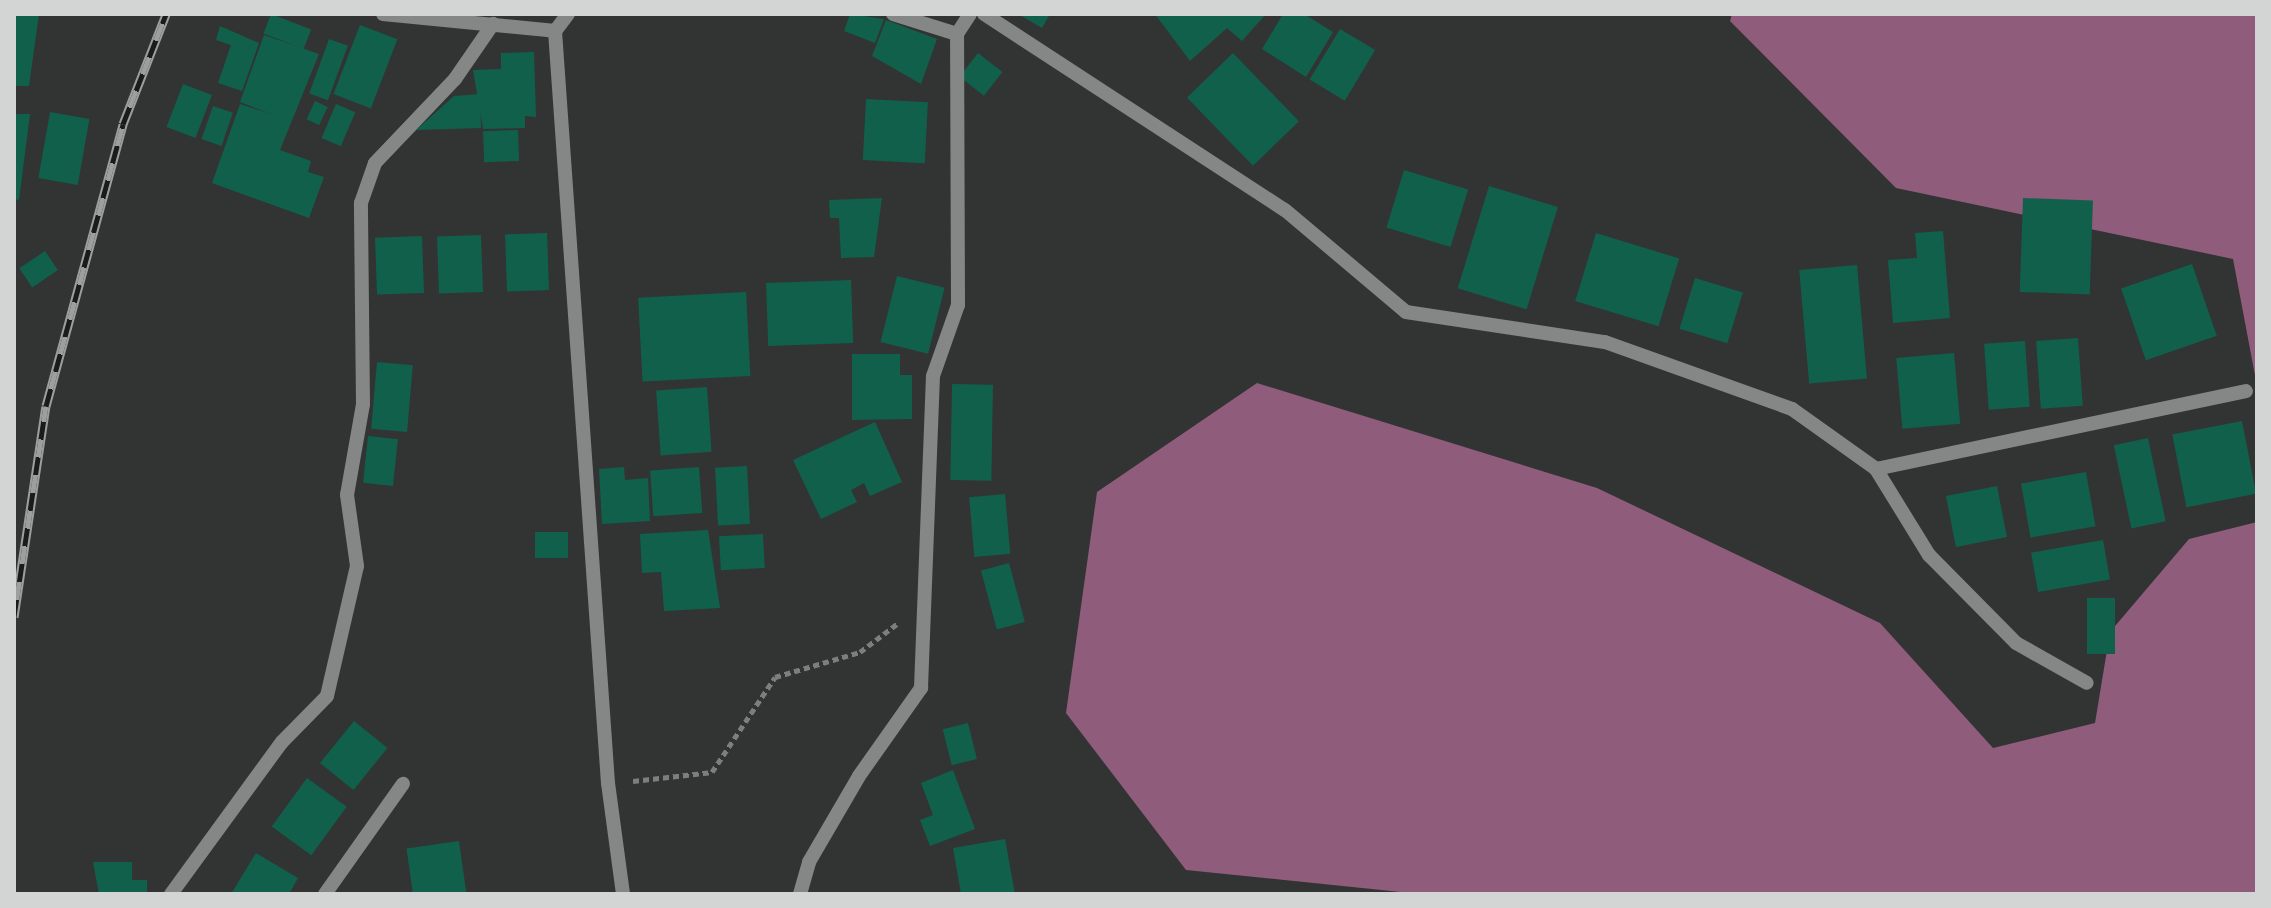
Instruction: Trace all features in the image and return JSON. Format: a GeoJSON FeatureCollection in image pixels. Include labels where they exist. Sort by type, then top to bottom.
{"type":"FeatureCollection","features":[{"type":"Feature","properties":{"kind":"street"},"geometry":{"type":"LineString","coordinates":[[383,14],[555,31]]}},
{"type":"Feature","properties":{"kind":"street"},"geometry":{"type":"LineString","coordinates":[[568,14],[555,31],[608,783],[623,894]]}},
{"type":"Feature","properties":{"kind":"street"},"geometry":{"type":"LineString","coordinates":[[893,14],[957,34]]}},
{"type":"Feature","properties":{"kind":"street"},"geometry":{"type":"LineString","coordinates":[[800,894],[809,862],[859,776],[921,688],[933,376],[958,305],[957,34],[970,14]]}},
{"type":"Feature","properties":{"kind":"street"},"geometry":{"type":"LineString","coordinates":[[984,14],[1285,210],[1406,312],[1605,342],[1792,409],[1876,469],[1929,555],[2016,643],[2087,683]]}},
{"type":"Feature","properties":{"kind":"street"},"geometry":{"type":"LineString","coordinates":[[171,894],[282,742],[327,696],[357,566],[347,495],[363,404],[361,203],[375,163],[455,79],[493,24]]}},
{"type":"Feature","properties":{"kind":"street"},"geometry":{"type":"LineString","coordinates":[[1876,469],[2246,391]]}},
{"type":"Feature","properties":{"kind":"street"},"geometry":{"type":"LineString","coordinates":[[325,894],[403,784]]}},
{"type":"Feature","properties":{"kind":"path"},"geometry":{"type":"LineString","coordinates":[[608,783],[712,772],[775,677],[860,652],[924,603]]}},
{"type":"Feature","properties":{"kind":"shaded area"},"geometry":{"type":"Polygon","coordinates":[[[1732,14],[2257,14],[2257,386],[2233,259],[1896,188],[1730,21],[1732,14]]]}},
{"type":"Feature","properties":{"kind":"shaded area"},"geometry":{"type":"Polygon","coordinates":[[[1257,383],[1597,488],[1880,623],[1993,748],[2095,723],[2110,632],[2189,539],[2257,522],[2257,894],[1420,894],[1186,870],[1066,713],[1097,492],[1257,383]]]}},
{"type":"Feature","properties":{"kind":"building"},"geometry":{"type":"Polygon","coordinates":[[[14,14],[39,14],[29,86],[14,86],[14,14]]]}},
{"type":"Feature","properties":{"kind":"building"},"geometry":{"type":"Polygon","coordinates":[[[271,14],[311,29],[304,49],[263,34],[271,14]]]}},
{"type":"Feature","properties":{"kind":"building"},"geometry":{"type":"Polygon","coordinates":[[[850,14],[884,19],[875,43],[844,31],[850,14]]]}},
{"type":"Feature","properties":{"kind":"building"},"geometry":{"type":"Polygon","coordinates":[[[1018,14],[1050,14],[1042,28],[1018,14]]]}},
{"type":"Feature","properties":{"kind":"building"},"geometry":{"type":"Polygon","coordinates":[[[1155,14],[1266,14],[1242,41],[1227,28],[1190,61],[1155,14]]]}},
{"type":"Feature","properties":{"kind":"building"},"geometry":{"type":"Polygon","coordinates":[[[1283,14],[1304,14],[1333,32],[1306,77],[1262,49],[1283,14]]]}},
{"type":"Feature","properties":{"kind":"building"},"geometry":{"type":"Polygon","coordinates":[[[886,20],[937,39],[921,84],[872,56],[886,20]]]}},
{"type":"Feature","properties":{"kind":"building"},"geometry":{"type":"Polygon","coordinates":[[[360,25],[397,39],[371,108],[333,94],[360,25]]]}},
{"type":"Feature","properties":{"kind":"building"},"geometry":{"type":"Polygon","coordinates":[[[220,26],[259,43],[242,91],[218,83],[231,45],[216,40],[220,26]]]}},
{"type":"Feature","properties":{"kind":"building"},"geometry":{"type":"Polygon","coordinates":[[[1340,29],[1375,50],[1345,101],[1310,80],[1340,29]]]}},
{"type":"Feature","properties":{"kind":"building"},"geometry":{"type":"Polygon","coordinates":[[[264,35],[319,54],[280,150],[311,161],[308,172],[324,177],[309,218],[212,183],[240,104],[271,114],[240,102],[264,35]]]}},
{"type":"Feature","properties":{"kind":"building"},"geometry":{"type":"Polygon","coordinates":[[[329,39],[348,46],[328,100],[309,94],[329,39]]]}},
{"type":"Feature","properties":{"kind":"building"},"geometry":{"type":"Polygon","coordinates":[[[534,52],[536,117],[525,116],[525,128],[483,129],[473,70],[501,69],[501,53],[534,52]]]}},
{"type":"Feature","properties":{"kind":"building"},"geometry":{"type":"Polygon","coordinates":[[[978,53],[1002,72],[984,96],[960,77],[978,53]]]}},
{"type":"Feature","properties":{"kind":"building"},"geometry":{"type":"Polygon","coordinates":[[[1233,53],[1299,121],[1253,166],[1187,97],[1233,53]]]}},
{"type":"Feature","properties":{"kind":"building"},"geometry":{"type":"Polygon","coordinates":[[[183,84],[212,95],[195,138],[167,127],[183,84]]]}},
{"type":"Feature","properties":{"kind":"building"},"geometry":{"type":"Polygon","coordinates":[[[480,94],[481,128],[416,130],[454,96],[480,94]]]}},
{"type":"Feature","properties":{"kind":"building"},"geometry":{"type":"Polygon","coordinates":[[[866,99],[928,102],[925,163],[863,160],[866,99]]]}},
{"type":"Feature","properties":{"kind":"building"},"geometry":{"type":"Polygon","coordinates":[[[315,101],[328,107],[319,125],[307,119],[315,101]]]}},
{"type":"Feature","properties":{"kind":"building"},"geometry":{"type":"Polygon","coordinates":[[[336,104],[355,112],[341,146],[322,138],[336,104]]]}},
{"type":"Feature","properties":{"kind":"building"},"geometry":{"type":"Polygon","coordinates":[[[213,106],[233,113],[221,146],[202,139],[213,106]]]}},
{"type":"Feature","properties":{"kind":"building"},"geometry":{"type":"Polygon","coordinates":[[[50,112],[89,119],[78,185],[38,178],[50,112]]]}},
{"type":"Feature","properties":{"kind":"building"},"geometry":{"type":"Polygon","coordinates":[[[14,114],[30,114],[19,200],[14,199],[14,114]]]}},
{"type":"Feature","properties":{"kind":"building"},"geometry":{"type":"Polygon","coordinates":[[[518,130],[519,161],[484,162],[483,131],[518,130]]]}},
{"type":"Feature","properties":{"kind":"building"},"geometry":{"type":"Polygon","coordinates":[[[1404,170],[1468,190],[1451,247],[1386,227],[1404,170]]]}},
{"type":"Feature","properties":{"kind":"building"},"geometry":{"type":"Polygon","coordinates":[[[1489,186],[1558,207],[1527,309],[1458,288],[1489,186]]]}},
{"type":"Feature","properties":{"kind":"building"},"geometry":{"type":"Polygon","coordinates":[[[882,198],[874,257],[841,258],[839,218],[830,218],[829,200],[882,198]]]}},
{"type":"Feature","properties":{"kind":"building"},"geometry":{"type":"Polygon","coordinates":[[[2023,198],[2093,200],[2090,294],[2020,292],[2023,198]]]}},
{"type":"Feature","properties":{"kind":"building"},"geometry":{"type":"Polygon","coordinates":[[[1943,231],[1950,318],[1893,323],[1888,260],[1917,258],[1915,233],[1943,231]]]}},
{"type":"Feature","properties":{"kind":"building"},"geometry":{"type":"Polygon","coordinates":[[[547,233],[549,290],[507,291],[505,234],[547,233]]]}},
{"type":"Feature","properties":{"kind":"building"},"geometry":{"type":"Polygon","coordinates":[[[1596,233],[1679,258],[1658,326],[1575,301],[1596,233]]]}},
{"type":"Feature","properties":{"kind":"building"},"geometry":{"type":"Polygon","coordinates":[[[481,235],[483,292],[439,294],[437,237],[481,235]]]}},
{"type":"Feature","properties":{"kind":"building"},"geometry":{"type":"Polygon","coordinates":[[[422,236],[424,293],[377,295],[375,238],[422,236]]]}},
{"type":"Feature","properties":{"kind":"building"},"geometry":{"type":"Polygon","coordinates":[[[45,251],[58,270],[32,287],[19,268],[45,251]]]}},
{"type":"Feature","properties":{"kind":"building"},"geometry":{"type":"Polygon","coordinates":[[[2192,264],[2217,336],[2146,360],[2121,288],[2192,264]]]}},
{"type":"Feature","properties":{"kind":"building"},"geometry":{"type":"Polygon","coordinates":[[[1857,265],[1867,379],[1809,384],[1799,270],[1857,265]]]}},
{"type":"Feature","properties":{"kind":"building"},"geometry":{"type":"Polygon","coordinates":[[[897,276],[945,288],[928,354],[881,342],[897,276]]]}},
{"type":"Feature","properties":{"kind":"building"},"geometry":{"type":"Polygon","coordinates":[[[1695,278],[1743,293],[1727,343],[1680,329],[1695,278]]]}},
{"type":"Feature","properties":{"kind":"building"},"geometry":{"type":"Polygon","coordinates":[[[851,280],[853,343],[768,346],[766,283],[851,280]]]}},
{"type":"Feature","properties":{"kind":"building"},"geometry":{"type":"Polygon","coordinates":[[[746,292],[750,376],[643,382],[638,298],[746,292]]]}},
{"type":"Feature","properties":{"kind":"building"},"geometry":{"type":"Polygon","coordinates":[[[2078,338],[2083,406],[2041,409],[2036,341],[2078,338]]]}},
{"type":"Feature","properties":{"kind":"building"},"geometry":{"type":"Polygon","coordinates":[[[2025,341],[2030,407],[1989,410],[1984,344],[2025,341]]]}},
{"type":"Feature","properties":{"kind":"building"},"geometry":{"type":"Polygon","coordinates":[[[1954,353],[1960,424],[1902,429],[1896,358],[1954,353]]]}},
{"type":"Feature","properties":{"kind":"building"},"geometry":{"type":"Polygon","coordinates":[[[852,354],[900,354],[900,375],[912,375],[912,419],[852,420],[852,354]]]}},
{"type":"Feature","properties":{"kind":"building"},"geometry":{"type":"Polygon","coordinates":[[[377,362],[413,365],[407,432],[371,429],[377,362]]]}},
{"type":"Feature","properties":{"kind":"building"},"geometry":{"type":"Polygon","coordinates":[[[952,384],[993,385],[991,481],[950,480],[952,384]]]}},
{"type":"Feature","properties":{"kind":"building"},"geometry":{"type":"Polygon","coordinates":[[[707,387],[712,452],[661,455],[656,391],[707,387]]]}},
{"type":"Feature","properties":{"kind":"building"},"geometry":{"type":"Polygon","coordinates":[[[2242,421],[2256,494],[2186,507],[2172,435],[2242,421]]]}},
{"type":"Feature","properties":{"kind":"building"},"geometry":{"type":"Polygon","coordinates":[[[875,422],[902,482],[870,496],[864,483],[851,490],[857,502],[821,519],[793,460],[875,422]]]}},
{"type":"Feature","properties":{"kind":"building"},"geometry":{"type":"Polygon","coordinates":[[[368,436],[398,439],[393,486],[363,483],[368,436]]]}},
{"type":"Feature","properties":{"kind":"building"},"geometry":{"type":"Polygon","coordinates":[[[2148,438],[2166,521],[2131,528],[2114,445],[2148,438]]]}},
{"type":"Feature","properties":{"kind":"building"},"geometry":{"type":"Polygon","coordinates":[[[747,466],[750,524],[718,526],[715,468],[747,466]]]}},
{"type":"Feature","properties":{"kind":"building"},"geometry":{"type":"Polygon","coordinates":[[[624,467],[625,480],[648,478],[650,521],[602,524],[599,469],[624,467]]]}},
{"type":"Feature","properties":{"kind":"building"},"geometry":{"type":"Polygon","coordinates":[[[699,467],[702,513],[653,516],[650,470],[699,467]]]}},
{"type":"Feature","properties":{"kind":"building"},"geometry":{"type":"Polygon","coordinates":[[[2086,472],[2096,526],[2031,538],[2021,483],[2086,472]]]}},
{"type":"Feature","properties":{"kind":"building"},"geometry":{"type":"Polygon","coordinates":[[[1997,486],[2007,537],[1956,547],[1946,496],[1997,486]]]}},
{"type":"Feature","properties":{"kind":"building"},"geometry":{"type":"Polygon","coordinates":[[[1005,494],[1010,554],[974,557],[969,497],[1005,494]]]}},
{"type":"Feature","properties":{"kind":"building"},"geometry":{"type":"Polygon","coordinates":[[[708,530],[720,608],[664,611],[661,572],[642,573],[640,534],[708,530]]]}},
{"type":"Feature","properties":{"kind":"building"},"geometry":{"type":"Polygon","coordinates":[[[535,532],[568,532],[568,558],[535,558],[535,532]]]}},
{"type":"Feature","properties":{"kind":"building"},"geometry":{"type":"Polygon","coordinates":[[[763,534],[765,568],[721,570],[719,536],[763,534]]]}},
{"type":"Feature","properties":{"kind":"building"},"geometry":{"type":"Polygon","coordinates":[[[2103,540],[2110,579],[2038,592],[2031,553],[2103,540]]]}},
{"type":"Feature","properties":{"kind":"building"},"geometry":{"type":"Polygon","coordinates":[[[1009,563],[1025,622],[997,629],[981,571],[1009,563]]]}},
{"type":"Feature","properties":{"kind":"building"},"geometry":{"type":"Polygon","coordinates":[[[2087,598],[2115,598],[2115,654],[2087,654],[2087,598]]]}},
{"type":"Feature","properties":{"kind":"building"},"geometry":{"type":"Polygon","coordinates":[[[354,721],[387,748],[353,790],[320,763],[354,721]]]}},
{"type":"Feature","properties":{"kind":"building"},"geometry":{"type":"Polygon","coordinates":[[[968,723],[977,759],[952,765],[943,729],[968,723]]]}},
{"type":"Feature","properties":{"kind":"building"},"geometry":{"type":"Polygon","coordinates":[[[953,770],[975,829],[930,846],[920,820],[933,815],[921,783],[953,770]]]}},
{"type":"Feature","properties":{"kind":"building"},"geometry":{"type":"Polygon","coordinates":[[[307,778],[347,807],[311,855],[272,827],[307,778]]]}},
{"type":"Feature","properties":{"kind":"building"},"geometry":{"type":"Polygon","coordinates":[[[1005,839],[1015,894],[961,894],[953,848],[1005,839]]]}},
{"type":"Feature","properties":{"kind":"building"},"geometry":{"type":"Polygon","coordinates":[[[459,841],[466,893],[413,894],[407,848],[459,841]]]}},
{"type":"Feature","properties":{"kind":"building"},"geometry":{"type":"Polygon","coordinates":[[[256,853],[298,878],[289,894],[231,894],[256,853]]]}},
{"type":"Feature","properties":{"kind":"building"},"geometry":{"type":"Polygon","coordinates":[[[93,862],[132,862],[132,880],[147,880],[147,894],[99,894],[93,862]]]}},
{"type":"Feature","properties":{"kind":"railway"},"geometry":{"type":"LineString","coordinates":[[14,617],[46,406],[123,124],[166,14]]}}]}
